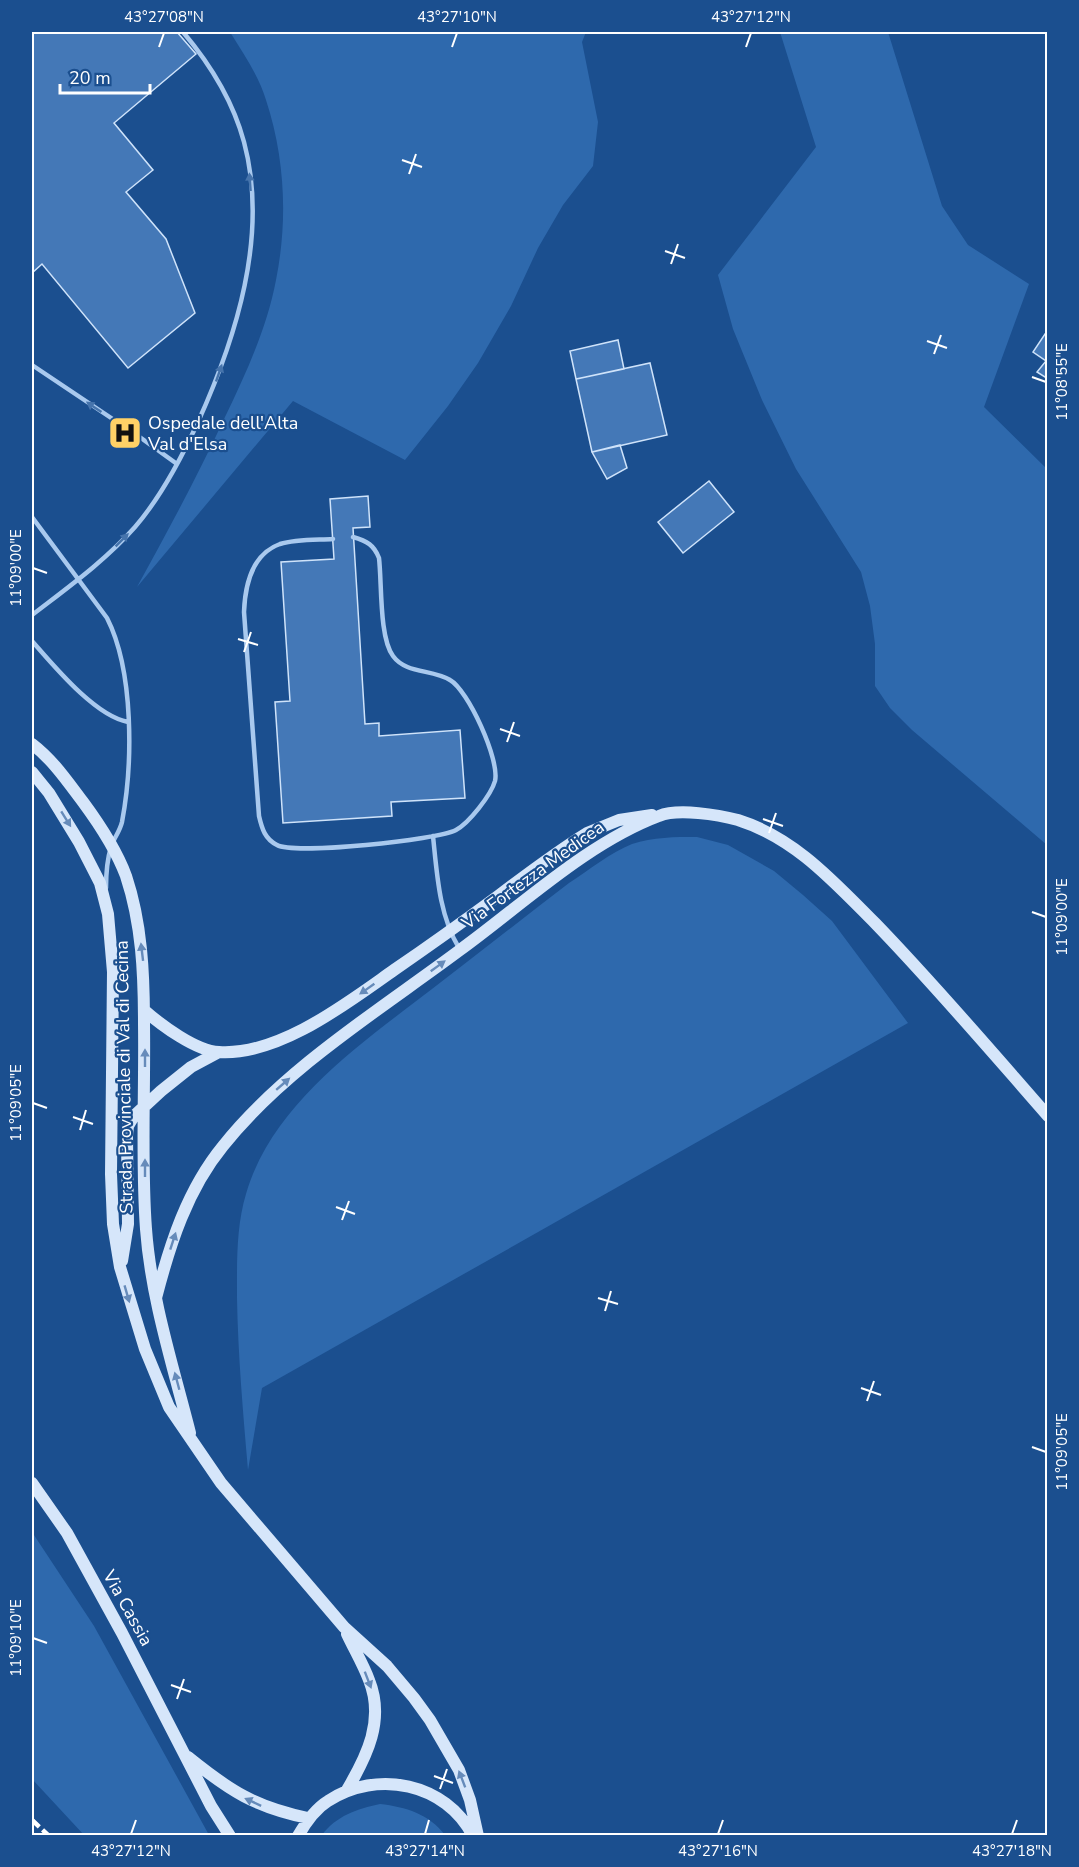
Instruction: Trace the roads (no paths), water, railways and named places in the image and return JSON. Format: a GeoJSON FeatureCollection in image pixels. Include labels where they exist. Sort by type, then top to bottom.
{"type":"FeatureCollection","features":[{"type":"Feature","properties":{"kind":"main road","name":"Strada Provinciale di Val di Cecina"},"geometry":{"type":"LineString","coordinates":[[32,744],[62,774],[112,845],[125,874],[138,927],[143,961],[146,1226],[156,1298],[191,1437]]}},
{"type":"Feature","properties":{"kind":"main road","name":"Strada Provinciale di Val di Cecina"},"geometry":{"type":"LineString","coordinates":[[32,772],[49,793],[80,842],[93,867],[106,901],[113,962],[111,1200],[113,1224],[120,1267],[145,1349],[169,1407],[221,1483],[344,1627],[387,1666],[430,1720],[459,1770],[470,1800],[478,1836]]}},
{"type":"Feature","properties":{"kind":"main road"},"geometry":{"type":"LineString","coordinates":[[120,1267],[128,1224],[128,1126],[134,1116],[184,1072],[204,1058],[219,1052],[243,1050],[275,1042],[311,1025],[449,932],[556,853],[587,833],[619,820],[662,814]]}},
{"type":"Feature","properties":{"kind":"main road","name":"Via Fortezza Medicea"},"geometry":{"type":"LineString","coordinates":[[156,1298],[170,1248],[187,1204],[209,1165],[236,1130],[258,1107],[374,1012],[590,853],[619,835],[662,814],[696,814],[736,820],[763,830],[805,856],[907,956],[1047,1116]]}},
{"type":"Feature","properties":{"kind":"main road"},"geometry":{"type":"LineString","coordinates":[[144,1010],[185,1038],[206,1049],[219,1052]]}},
{"type":"Feature","properties":{"kind":"main road","name":"Via Cassia"},"geometry":{"type":"LineString","coordinates":[[32,1483],[67,1533],[122,1633],[211,1806],[230,1836]]}},
{"type":"Feature","properties":{"kind":"main road","name":"Strada Provinciale di Val di Cecina"},"geometry":{"type":"LineString","coordinates":[[344,1627],[370,1681],[375,1708],[370,1746],[347,1790]]}},
{"type":"Feature","properties":{"kind":"main road","name":"Via Cassia"},"geometry":{"type":"LineString","coordinates":[[185,1755],[222,1785],[239,1795],[278,1812],[308,1818]]}},
{"type":"Feature","properties":{"kind":"main road"},"geometry":{"type":"LineString","coordinates":[[298,1836],[308,1818],[326,1802],[347,1790],[380,1783],[413,1786],[443,1800],[466,1823],[473,1836]]}},
{"type":"Feature","properties":{"kind":"lane"},"geometry":{"type":"LineString","coordinates":[[32,615],[79,580],[135,526],[159,494],[177,464],[216,383],[243,298],[250,254],[252,204],[249,166],[236,118],[218,81],[199,51],[183,32]]}},
{"type":"Feature","properties":{"kind":"lane"},"geometry":{"type":"LineString","coordinates":[[32,365],[177,464]]}},
{"type":"Feature","properties":{"kind":"lane"},"geometry":{"type":"LineString","coordinates":[[32,517],[100,607],[113,631],[125,682],[128,723],[125,801],[120,829],[112,845],[106,879],[106,901]]}},
{"type":"Feature","properties":{"kind":"lane"},"geometry":{"type":"LineString","coordinates":[[333,539],[280,544],[259,560],[247,581],[244,612],[257,801],[266,837],[280,847],[291,849],[323,849],[434,837],[458,829],[472,816],[495,782],[493,760],[479,723],[468,702],[451,680],[403,666],[391,654],[385,634],[379,558],[370,543],[354,537]]}},
{"type":"Feature","properties":{"kind":"lane"},"geometry":{"type":"LineString","coordinates":[[32,641],[74,686],[108,716],[128,723]]}},
{"type":"Feature","properties":{"kind":"lane"},"geometry":{"type":"LineString","coordinates":[[434,837],[444,911],[449,932],[460,950]]}},
{"type":"Feature","properties":{"kind":"railway"},"geometry":{"type":"LineString","coordinates":[[32,1820],[49,1836]]}},
{"type":"Feature","properties":{"kind":"place","name":"Ospedale dell'Alta Val d'Elsa"},"geometry":{"type":"Point","coordinates":[125,433]}}]}
